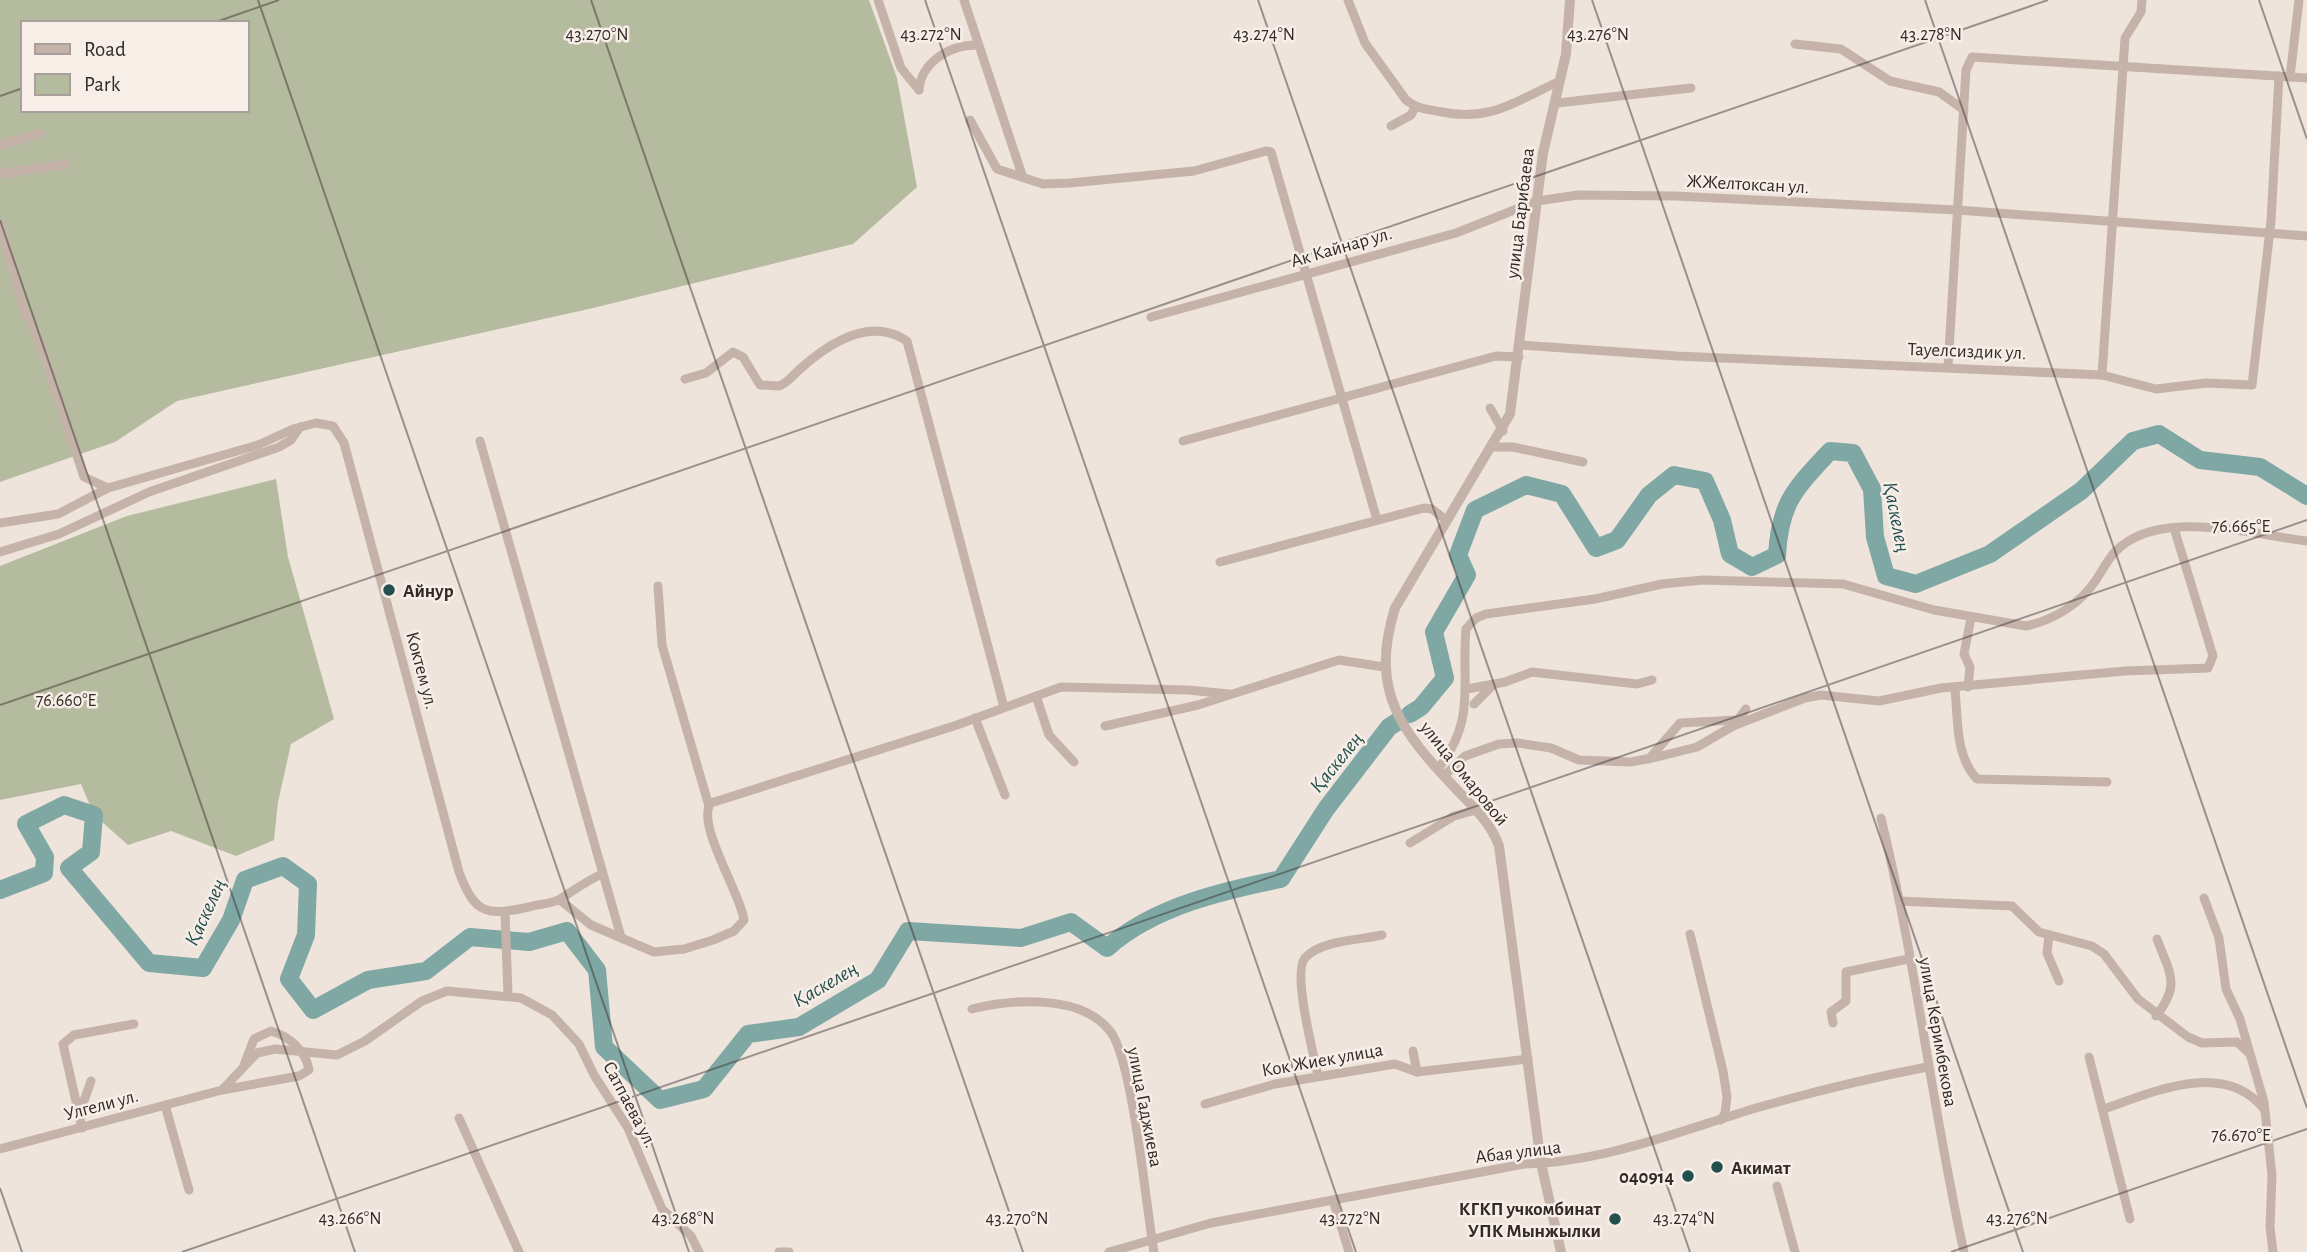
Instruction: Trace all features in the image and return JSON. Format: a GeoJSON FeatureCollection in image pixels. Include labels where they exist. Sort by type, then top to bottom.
{"type":"FeatureCollection","features":[{"type":"Feature","properties":{"kind":"street"},"geometry":{"type":"LineString","coordinates":[[878,0],[901,68],[919,90],[924,72],[930,64],[960,47],[978,45]]}},
{"type":"Feature","properties":{"kind":"street"},"geometry":{"type":"LineString","coordinates":[[964,0],[1022,175]]}},
{"type":"Feature","properties":{"kind":"street"},"geometry":{"type":"LineString","coordinates":[[1348,0],[1365,43],[1406,100],[1415,107],[1474,116],[1518,102],[1560,81]]}},
{"type":"Feature","properties":{"kind":"street","name":"улица Барибаева"},"geometry":{"type":"LineString","coordinates":[[1503,431],[1510,414],[1521,345],[1543,153],[1560,81],[1570,0]]}},
{"type":"Feature","properties":{"kind":"street"},"geometry":{"type":"LineString","coordinates":[[2102,375],[2125,38],[2141,12],[2142,0]]}},
{"type":"Feature","properties":{"kind":"street"},"geometry":{"type":"LineString","coordinates":[[2290,77],[2299,0]]}},
{"type":"Feature","properties":{"kind":"street"},"geometry":{"type":"LineString","coordinates":[[1795,44],[1841,49],[1890,81],[1939,92],[1964,110]]}},
{"type":"Feature","properties":{"kind":"street"},"geometry":{"type":"LineString","coordinates":[[1948,367],[1966,70],[1972,57],[2307,78]]}},
{"type":"Feature","properties":{"kind":"street"},"geometry":{"type":"LineString","coordinates":[[2268,233],[2279,76]]}},
{"type":"Feature","properties":{"kind":"street"},"geometry":{"type":"LineString","coordinates":[[1556,103],[1691,89]]}},
{"type":"Feature","properties":{"kind":"street"},"geometry":{"type":"LineString","coordinates":[[1391,126],[1411,115],[1415,107]]}},
{"type":"Feature","properties":{"kind":"street"},"geometry":{"type":"LineString","coordinates":[[970,120],[997,169],[1043,184],[1194,171],[1269,151],[1281,179],[1377,520]]}},
{"type":"Feature","properties":{"kind":"street"},"geometry":{"type":"LineString","coordinates":[[0,145],[41,133]]}},
{"type":"Feature","properties":{"kind":"street"},"geometry":{"type":"LineString","coordinates":[[0,174],[66,164]]}},
{"type":"Feature","properties":{"kind":"street","name":"ЖЖелтоксан ул."},"geometry":{"type":"LineString","coordinates":[[1537,201],[1599,193],[1956,210],[2307,236]]}},
{"type":"Feature","properties":{"kind":"street","name":"Ак Кайнар ул."},"geometry":{"type":"LineString","coordinates":[[1151,317],[1475,226],[1537,201]]}},
{"type":"Feature","properties":{"kind":"street"},"geometry":{"type":"LineString","coordinates":[[0,224],[24,310],[39,340],[84,477],[108,488]]}},
{"type":"Feature","properties":{"kind":"street","name":"Тауелсиздик ул."},"geometry":{"type":"LineString","coordinates":[[1521,345],[1677,356],[2102,375],[2157,389],[2206,383],[2252,385],[2268,233]]}},
{"type":"Feature","properties":{"kind":"street"},"geometry":{"type":"LineString","coordinates":[[685,379],[706,373],[733,352],[743,357],[760,385],[779,386],[825,348],[844,337],[862,332],[889,332],[907,341],[1004,707]]}},
{"type":"Feature","properties":{"kind":"street"},"geometry":{"type":"LineString","coordinates":[[1183,441],[1496,356],[1519,357]]}},
{"type":"Feature","properties":{"kind":"street"},"geometry":{"type":"LineString","coordinates":[[1490,408],[1503,431]]}},
{"type":"Feature","properties":{"kind":"street","name":"Коктем ул."},"geometry":{"type":"LineString","coordinates":[[300,427],[326,423],[341,436],[459,872],[472,899],[486,911],[505,913]]}},
{"type":"Feature","properties":{"kind":"street"},"geometry":{"type":"LineString","coordinates":[[0,523],[58,514],[108,488],[258,445],[300,427]]}},
{"type":"Feature","properties":{"kind":"street"},"geometry":{"type":"LineString","coordinates":[[0,552],[59,534],[149,492],[279,447],[291,440],[300,427]]}},
{"type":"Feature","properties":{"kind":"street","name":"улица Омаровой"},"geometry":{"type":"LineString","coordinates":[[1503,431],[1446,520],[1395,608],[1388,631],[1384,667],[1395,712],[1441,773],[1496,836],[1502,859],[1541,1163],[1561,1252]]}},
{"type":"Feature","properties":{"kind":"street"},"geometry":{"type":"LineString","coordinates":[[480,441],[621,937]]}},
{"type":"Feature","properties":{"kind":"street"},"geometry":{"type":"LineString","coordinates":[[1493,447],[1513,447],[1583,461]]}},
{"type":"Feature","properties":{"kind":"street"},"geometry":{"type":"LineString","coordinates":[[1220,562],[1424,508],[1432,509],[1446,520]]}},
{"type":"Feature","properties":{"kind":"street"},"geometry":{"type":"LineString","coordinates":[[1441,773],[1477,750],[1508,743],[1550,748],[1579,760],[1631,762],[1649,759],[1697,747],[1735,723],[1805,698],[1821,695],[1879,701],[1941,688],[1955,689],[2125,671],[2208,668],[2213,656],[2174,528]]}},
{"type":"Feature","properties":{"kind":"street"},"geometry":{"type":"LineString","coordinates":[[1441,773],[1455,742],[1467,690],[1466,629],[1476,618],[1501,611],[1595,599],[1662,584],[1703,580],[1843,584],[1971,618],[2019,625],[2039,623],[2082,598],[2116,551],[2155,530],[2174,528],[2251,531],[2307,541]]}},
{"type":"Feature","properties":{"kind":"street"},"geometry":{"type":"LineString","coordinates":[[559,900],[591,925],[621,937],[643,950],[664,953],[713,940],[741,927],[743,912],[711,834],[707,813],[709,806],[662,645],[658,586]]}},
{"type":"Feature","properties":{"kind":"street"},"geometry":{"type":"LineString","coordinates":[[1968,687],[1970,667],[1964,654],[1971,618]]}},
{"type":"Feature","properties":{"kind":"street"},"geometry":{"type":"LineString","coordinates":[[1105,726],[1198,705],[1339,660],[1384,667]]}},
{"type":"Feature","properties":{"kind":"street"},"geometry":{"type":"LineString","coordinates":[[1467,690],[1532,672],[1637,684],[1652,680]]}},
{"type":"Feature","properties":{"kind":"street"},"geometry":{"type":"LineString","coordinates":[[1474,704],[1498,683]]}},
{"type":"Feature","properties":{"kind":"street"},"geometry":{"type":"LineString","coordinates":[[709,806],[1070,687],[1188,690],[1229,694]]}},
{"type":"Feature","properties":{"kind":"street"},"geometry":{"type":"LineString","coordinates":[[1955,689],[1966,767],[1977,779],[2108,782]]}},
{"type":"Feature","properties":{"kind":"street"},"geometry":{"type":"LineString","coordinates":[[1036,696],[1049,735],[1074,762]]}},
{"type":"Feature","properties":{"kind":"street"},"geometry":{"type":"LineString","coordinates":[[1735,723],[1746,709]]}},
{"type":"Feature","properties":{"kind":"street"},"geometry":{"type":"LineString","coordinates":[[975,718],[1005,795]]}},
{"type":"Feature","properties":{"kind":"street"},"geometry":{"type":"LineString","coordinates":[[1649,759],[1680,723],[1735,723]]}},
{"type":"Feature","properties":{"kind":"street"},"geometry":{"type":"LineString","coordinates":[[1410,844],[1454,817],[1476,810]]}},
{"type":"Feature","properties":{"kind":"street","name":"улица Керимбекова"},"geometry":{"type":"LineString","coordinates":[[1881,818],[1964,1252]]}},
{"type":"Feature","properties":{"kind":"street"},"geometry":{"type":"LineString","coordinates":[[222,1090],[257,1053],[275,1049],[300,1050],[319,1056],[337,1055],[365,1041],[422,1001],[446,991],[480,996],[509,990],[505,913],[559,900],[586,881],[603,874]]}},
{"type":"Feature","properties":{"kind":"street"},"geometry":{"type":"LineString","coordinates":[[2204,898],[2219,938],[2226,989],[2250,1054],[2266,1110],[2272,1175],[2270,1227],[2273,1252]]}},
{"type":"Feature","properties":{"kind":"street"},"geometry":{"type":"LineString","coordinates":[[1899,901],[2012,906],[2039,932],[2092,946],[2104,954],[2122,981],[2156,1016],[2195,1040],[2209,1044],[2237,1042],[2250,1054]]}},
{"type":"Feature","properties":{"kind":"street"},"geometry":{"type":"LineString","coordinates":[[1690,934],[1723,1071],[1727,1097],[1726,1113],[1721,1120]]}},
{"type":"Feature","properties":{"kind":"street"},"geometry":{"type":"LineString","coordinates":[[1318,1076],[1301,982],[1301,964],[1305,958],[1325,947],[1382,935]]}},
{"type":"Feature","properties":{"kind":"street"},"geometry":{"type":"LineString","coordinates":[[2049,935],[2047,953],[2059,981]]}},
{"type":"Feature","properties":{"kind":"street"},"geometry":{"type":"LineString","coordinates":[[2156,1016],[2169,1000],[2172,989],[2157,939]]}},
{"type":"Feature","properties":{"kind":"street"},"geometry":{"type":"LineString","coordinates":[[1833,1023],[1831,1012],[1846,1001],[1846,972],[1908,958]]}},
{"type":"Feature","properties":{"kind":"street","name":"Сатпаева ул."},"geometry":{"type":"LineString","coordinates":[[509,990],[552,1015],[579,1044],[594,1075],[628,1128],[662,1209],[691,1236],[699,1252]]}},
{"type":"Feature","properties":{"kind":"street","name":"улица Гаджиева"},"geometry":{"type":"LineString","coordinates":[[972,1009],[1061,1004],[1093,1016],[1109,1030],[1119,1049],[1126,1079],[1154,1252]]}},
{"type":"Feature","properties":{"kind":"street"},"geometry":{"type":"LineString","coordinates":[[82,1128],[63,1044],[68,1038],[86,1031],[134,1024]]}},
{"type":"Feature","properties":{"kind":"street"},"geometry":{"type":"LineString","coordinates":[[166,1105],[222,1090],[306,1074],[309,1067],[300,1050],[282,1035],[271,1031],[254,1039],[249,1045],[243,1069]]}},
{"type":"Feature","properties":{"kind":"street"},"geometry":{"type":"LineString","coordinates":[[1413,1051],[1417,1072]]}},
{"type":"Feature","properties":{"kind":"street"},"geometry":{"type":"LineString","coordinates":[[2089,1057],[2130,1219]]}},
{"type":"Feature","properties":{"kind":"street","name":"Кок Жиек улица"},"geometry":{"type":"LineString","coordinates":[[1205,1104],[1247,1090],[1395,1064],[1417,1072],[1528,1059]]}},
{"type":"Feature","properties":{"kind":"street","name":"Абая улица"},"geometry":{"type":"LineString","coordinates":[[1108,1252],[1211,1223],[1541,1163],[1583,1159],[1659,1142],[1721,1120],[1874,1077],[1927,1067]]}},
{"type":"Feature","properties":{"kind":"street"},"geometry":{"type":"LineString","coordinates":[[70,1077],[94,1082],[79,1116]]}},
{"type":"Feature","properties":{"kind":"street"},"geometry":{"type":"LineString","coordinates":[[2104,1109],[2177,1086],[2206,1081],[2241,1089],[2266,1110]]}},
{"type":"Feature","properties":{"kind":"street","name":"Улгели ул."},"geometry":{"type":"LineString","coordinates":[[0,1149],[166,1105],[189,1190]]}},
{"type":"Feature","properties":{"kind":"street"},"geometry":{"type":"LineString","coordinates":[[459,1118],[519,1252]]}},
{"type":"Feature","properties":{"kind":"street"},"geometry":{"type":"LineString","coordinates":[[1777,1186],[1795,1252]]}},
{"type":"Feature","properties":{"kind":"street"},"geometry":{"type":"LineString","coordinates":[[1333,1200],[1349,1252]]}},
{"type":"Feature","properties":{"kind":"street"},"geometry":{"type":"LineString","coordinates":[[779,1252],[789,1252]]}},
{"type":"Feature","properties":{"kind":"green space"},"geometry":{"type":"Polygon","coordinates":[[[0,0],[869,0],[897,78],[917,187],[853,244],[593,308],[177,401],[115,442],[0,482],[0,0]]]}},
{"type":"Feature","properties":{"kind":"green space"},"geometry":{"type":"Polygon","coordinates":[[[276,479],[288,557],[334,719],[291,744],[278,802],[274,840],[236,856],[171,831],[128,845],[94,815],[81,784],[0,800],[0,566],[127,516],[276,479]]]}},
{"type":"Feature","properties":{"kind":"waterway","name":"Қаскелең"},"geometry":{"type":"LineString","coordinates":[[1410,714],[1421,707],[1445,678],[1434,632],[1467,575],[1458,555],[1475,510],[1526,485],[1562,494],[1596,548],[1617,540],[1649,495],[1674,475],[1705,481],[1722,520],[1730,554],[1752,567],[1777,555],[1786,509],[1807,476],[1830,451],[1853,453],[1872,489],[1875,537],[1886,576],[1916,584],[1990,554],[2081,491],[2133,441],[2159,434],[2200,460],[2260,467],[2307,496]]}},
{"type":"Feature","properties":{"kind":"waterway","name":"Қаскелең"},"geometry":{"type":"LineString","coordinates":[[0,890],[44,873],[45,857],[26,824],[64,805],[94,815],[91,852],[69,868],[149,963],[203,968],[231,920],[245,880],[283,866],[308,884],[306,935],[289,979],[313,1010],[368,980],[426,971],[470,937],[529,942],[567,931],[597,970],[604,1047],[660,1100],[704,1089],[748,1034],[799,1027],[878,980],[908,931],[1021,938],[1071,922],[1107,948],[1125,934],[1166,911],[1212,895],[1281,879],[1326,809],[1389,727],[1397,722]]}},
{"type":"Feature","properties":{"kind":"place","name":"Айнур"},"geometry":{"type":"Point","coordinates":[389,590]}},
{"type":"Feature","properties":{"kind":"place","name":"Акимат"},"geometry":{"type":"Point","coordinates":[1717,1167]}},
{"type":"Feature","properties":{"kind":"place","name":"040914"},"geometry":{"type":"Point","coordinates":[1688,1176]}},
{"type":"Feature","properties":{"kind":"place","name":"КГКП учкомбинат УПК Мынжылки"},"geometry":{"type":"Point","coordinates":[1615,1219]}}]}
